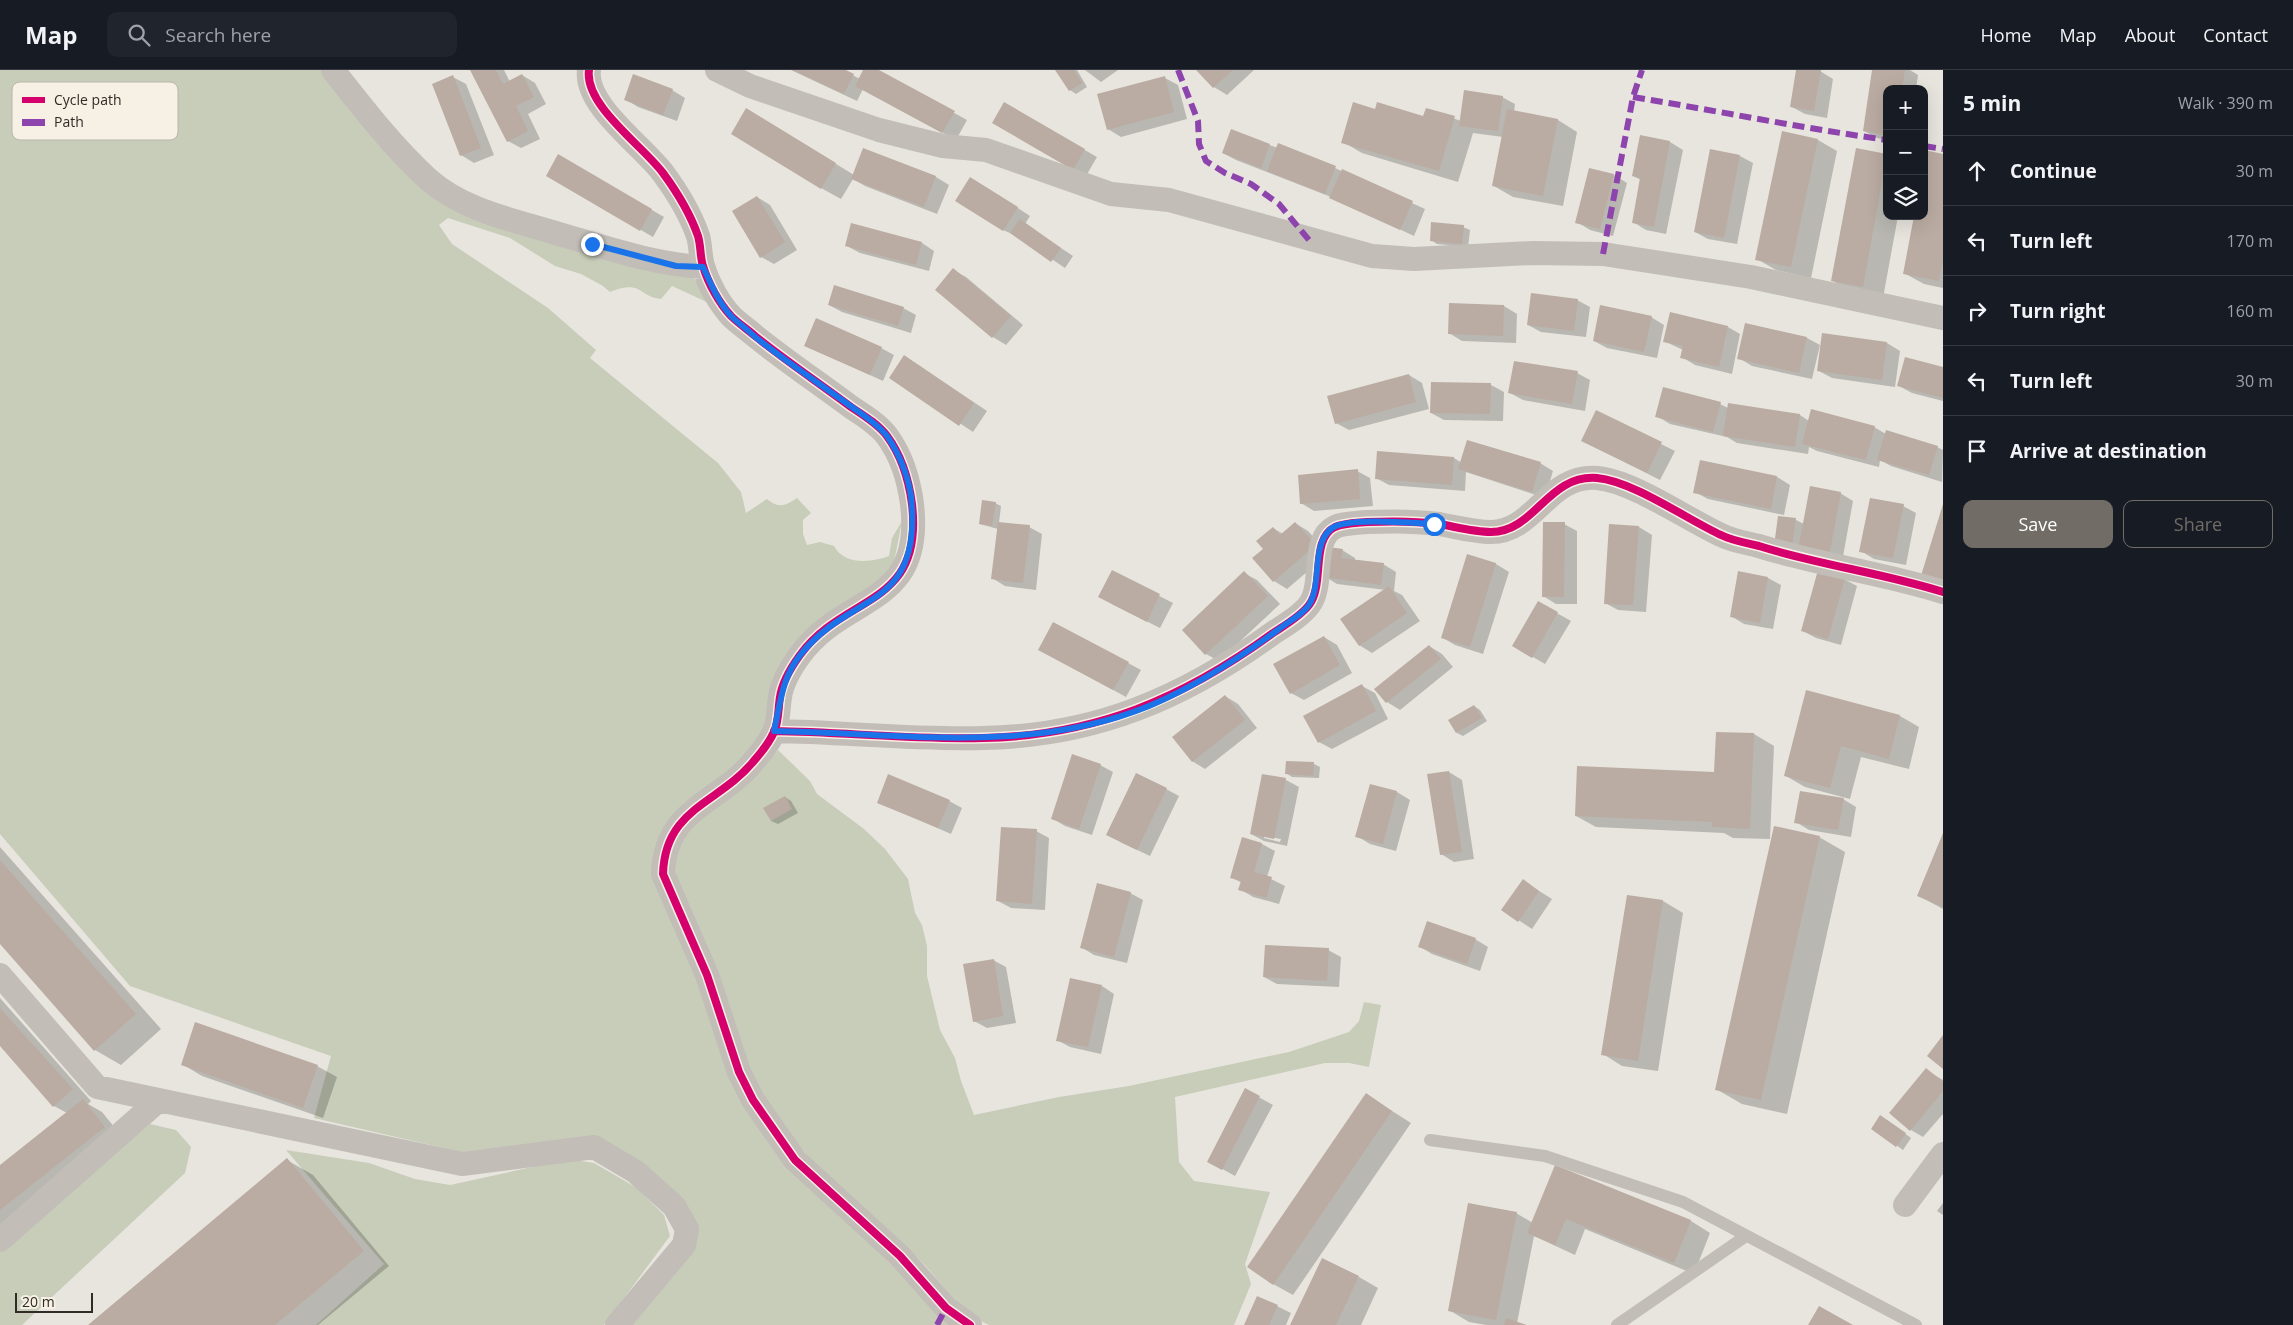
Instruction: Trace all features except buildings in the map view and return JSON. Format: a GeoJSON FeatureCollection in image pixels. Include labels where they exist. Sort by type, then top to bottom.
{"type":"FeatureCollection","features":[{"type":"Feature","properties":{"kind":"street"},"geometry":{"type":"LineString","coordinates":[[333,70],[409,159],[428,179],[450,195],[478,209],[637,257],[676,266],[703,267]]}},
{"type":"Feature","properties":{"kind":"street"},"geometry":{"type":"LineString","coordinates":[[589,70],[588,78],[592,92],[617,125],[661,170],[679,196],[699,239],[703,267],[716,294],[731,316],[782,359],[844,402],[886,435],[898,454],[907,478],[912,503],[913,528],[910,552],[902,573],[885,590],[817,636],[800,655],[780,693],[774,731],[761,753],[745,773],[700,804],[681,822],[663,857],[663,874],[706,976],[739,1072],[753,1100],[795,1160],[900,1256],[946,1308],[970,1325]]}},
{"type":"Feature","properties":{"kind":"street"},"geometry":{"type":"LineString","coordinates":[[717,70],[750,86],[879,130],[943,146],[986,150],[1110,194],[1169,200],[1372,256],[1414,259],[1533,253],[1603,254],[1751,277],[1943,318]]}},
{"type":"Feature","properties":{"kind":"street"},"geometry":{"type":"LineString","coordinates":[[774,731],[983,738],[1071,729],[1121,716],[1179,693],[1214,674],[1249,651],[1310,605],[1316,589],[1320,552],[1325,536],[1333,528],[1351,523],[1376,522],[1434,524],[1489,532],[1506,530],[1520,524],[1556,490],[1577,479],[1598,478],[1622,484],[1723,536],[1785,554],[1943,592]]}},
{"type":"Feature","properties":{"kind":"street"},"geometry":{"type":"LineString","coordinates":[[0,975],[98,1087],[462,1164],[594,1147],[636,1172],[674,1206],[686,1229],[684,1245],[617,1325]]}},
{"type":"Feature","properties":{"kind":"street"},"geometry":{"type":"LineString","coordinates":[[0,1240],[159,1100]]}},
{"type":"Feature","properties":{"kind":"street"},"geometry":{"type":"LineString","coordinates":[[1905,1205],[1943,1154]]}},
{"type":"Feature","properties":{"kind":"lane"},"geometry":{"type":"LineString","coordinates":[[1430,1140],[1545,1156],[1683,1202],[1916,1325]]}},
{"type":"Feature","properties":{"kind":"lane"},"geometry":{"type":"LineString","coordinates":[[1617,1325],[1746,1236]]}},
{"type":"Feature","properties":{"kind":"green space"},"geometry":{"type":"Polygon","coordinates":[[[0,70],[324,70],[424,184],[693,277],[709,303],[672,286],[661,299],[654,298],[635,288],[629,287],[610,292],[581,274],[555,266],[510,238],[448,218],[439,225],[452,244],[548,308],[596,350],[590,358],[718,463],[741,492],[746,513],[767,499],[775,504],[782,505],[797,498],[811,513],[803,520],[803,534],[807,545],[820,542],[834,546],[844,557],[858,561],[874,560],[889,556],[892,538],[902,521],[894,562],[881,578],[830,614],[768,731],[660,850],[734,1074],[954,1325],[631,1325],[694,1248],[643,1166],[595,1136],[461,1152],[314,1118],[331,1056],[130,986],[0,834],[0,70]]]}},
{"type":"Feature","properties":{"kind":"green space"},"geometry":{"type":"Polygon","coordinates":[[[778,750],[810,781],[817,794],[864,829],[885,849],[908,879],[915,913],[922,925],[927,946],[927,976],[940,1030],[955,1058],[961,1081],[974,1115],[1059,1097],[1129,1086],[1289,1052],[1349,1032],[1359,1021],[1364,1002],[1381,1005],[1369,1067],[1349,1063],[1325,1063],[1175,1097],[1179,1162],[1194,1181],[1270,1192],[1245,1264],[1251,1284],[1234,1325],[989,1325],[977,1319],[958,1304],[918,1258],[829,1178],[798,1145],[765,1098],[751,1073],[671,873],[679,840],[692,821],[762,770],[778,750]]]}},
{"type":"Feature","properties":{"kind":"green space"},"geometry":{"type":"Polygon","coordinates":[[[150,1124],[176,1130],[191,1147],[185,1173],[22,1325],[0,1325],[0,1251],[150,1124]]]}},
{"type":"Feature","properties":{"kind":"green space"},"geometry":{"type":"Polygon","coordinates":[[[286,1150],[369,1163],[415,1179],[450,1185],[569,1159],[594,1163],[637,1188],[664,1215],[670,1236],[604,1325],[316,1325],[384,1264],[286,1150]]]}},
{"type":"Feature","properties":{"kind":"marked path"},"geometry":{"type":"LineString","coordinates":[[1178,70],[1198,121],[1199,144],[1206,161],[1225,173],[1251,184],[1279,204],[1309,240]]}},
{"type":"Feature","properties":{"kind":"marked path"},"geometry":{"type":"LineString","coordinates":[[1603,254],[1633,97],[1642,70]]}},
{"type":"Feature","properties":{"kind":"marked path"},"geometry":{"type":"LineString","coordinates":[[1633,97],[1883,139]]}},
{"type":"Feature","properties":{"kind":"marked path"},"geometry":{"type":"LineString","coordinates":[[1928,147],[1943,149]]}},
{"type":"Feature","properties":{"kind":"marked path"},"geometry":{"type":"LineString","coordinates":[[937,1325],[946,1308]]}},
{"type":"Feature","properties":{"kind":"cycle path"},"geometry":{"type":"LineString","coordinates":[[589,70],[590,83],[605,111],[654,162],[683,203],[698,236],[702,263],[708,279],[718,299],[727,311],[767,345],[879,428],[892,443],[909,486],[912,504],[912,538],[906,563],[894,581],[877,595],[818,635],[800,655],[783,686],[777,724],[765,748],[739,776],[683,821],[673,835],[666,852],[663,874],[707,975],[739,1072],[753,1100],[795,1160],[900,1256],[946,1308],[970,1325]]}},
{"type":"Feature","properties":{"kind":"cycle path"},"geometry":{"type":"LineString","coordinates":[[774,731],[931,738],[983,738],[1024,736],[1063,730],[1101,721],[1137,709],[1206,677],[1297,617],[1306,609],[1314,596],[1323,541],[1327,533],[1335,527],[1355,523],[1421,522],[1485,532],[1506,530],[1531,514],[1554,493],[1580,479],[1597,478],[1627,486],[1730,539],[1805,559],[1897,579],[1943,592]]}},
{"type":"Feature","properties":{"kind":"route"},"geometry":{"type":"LineString","coordinates":[[592,244],[676,266],[703,267],[716,294],[731,316],[782,359],[870,420],[886,435],[898,454],[907,478],[912,503],[913,528],[910,552],[902,573],[885,590],[817,636],[800,655],[780,693],[774,731],[950,738],[1010,737],[1071,729],[1121,716],[1179,693],[1214,674],[1249,651],[1310,605],[1316,589],[1320,552],[1325,536],[1333,528],[1351,523],[1376,522],[1434,524]]}}]}
